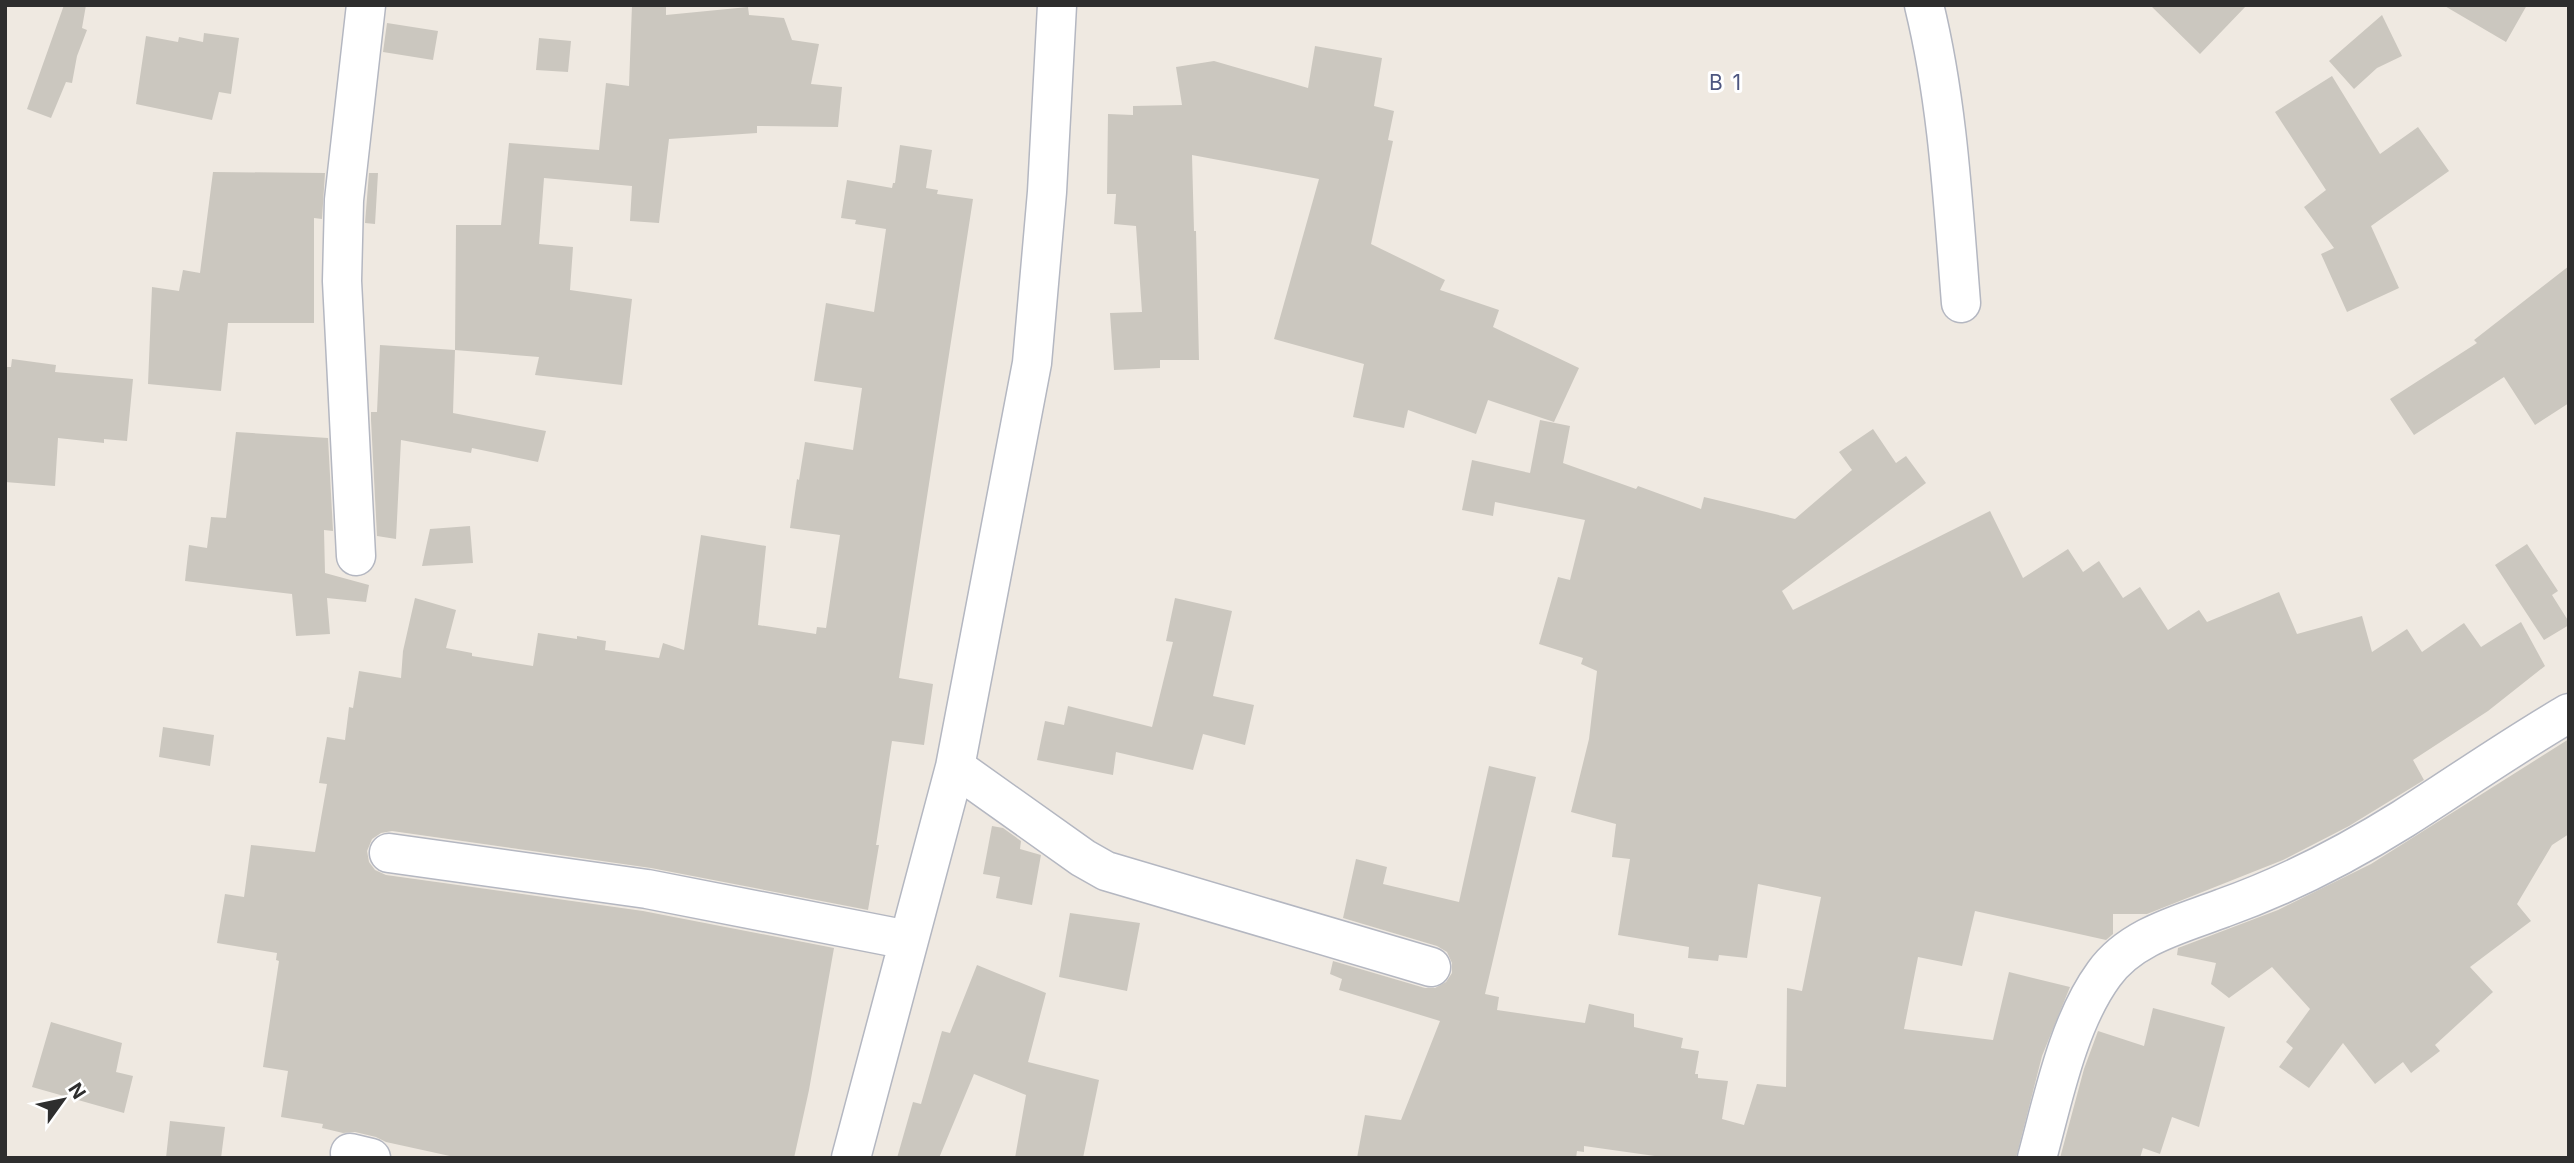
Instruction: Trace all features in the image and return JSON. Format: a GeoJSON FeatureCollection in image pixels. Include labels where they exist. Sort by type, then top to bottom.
{"type":"FeatureCollection","features":[{"type":"Feature","properties":{"kind":"street"},"geometry":{"type":"LineString","coordinates":[[356,556],[342,281],[344,200],[366,5]]}},
{"type":"Feature","properties":{"kind":"street"},"geometry":{"type":"LineString","coordinates":[[851,1158],[955,767],[1032,363],[1047,191],[1057,5]]}},
{"type":"Feature","properties":{"kind":"street"},"geometry":{"type":"LineString","coordinates":[[1924,5],[1935,51],[1947,135],[1961,303]]}},
{"type":"Feature","properties":{"kind":"street"},"geometry":{"type":"LineString","coordinates":[[2037,1158],[2068,1052],[2088,1000],[2104,973],[2130,947],[2169,928],[2266,891],[2345,853],[2524,738],[2569,713]]}},
{"type":"Feature","properties":{"kind":"street"},"geometry":{"type":"LineString","coordinates":[[955,767],[1083,858],[1106,871],[1431,968]]}},
{"type":"Feature","properties":{"kind":"street"},"geometry":{"type":"LineString","coordinates":[[389,853],[647,889],[908,940]]}},
{"type":"Feature","properties":{"kind":"building"},"geometry":{"type":"Polygon","coordinates":[[[64,5],[86,5],[82,28],[87,30],[77,56],[72,83],[66,82],[51,118],[27,109],[64,5]]]}},
{"type":"Feature","properties":{"kind":"building"},"geometry":{"type":"Polygon","coordinates":[[[632,5],[666,5],[666,15],[748,7],[749,15],[784,18],[792,40],[819,44],[811,84],[842,87],[838,127],[757,126],[757,133],[669,139],[659,223],[630,221],[632,186],[544,178],[539,244],[573,247],[570,290],[632,299],[622,385],[535,375],[539,357],[455,350],[456,225],[501,225],[509,143],[599,150],[606,83],[629,86],[632,5]]]}},
{"type":"Feature","properties":{"kind":"building"},"geometry":{"type":"Polygon","coordinates":[[[2150,5],[2247,5],[2200,54],[2150,5]]]}},
{"type":"Feature","properties":{"kind":"building"},"geometry":{"type":"Polygon","coordinates":[[[2443,5],[2527,5],[2506,42],[2443,5]]]}},
{"type":"Feature","properties":{"kind":"building"},"geometry":{"type":"Polygon","coordinates":[[[2382,15],[2402,56],[2377,68],[2354,89],[2329,61],[2382,15]]]}},
{"type":"Feature","properties":{"kind":"building"},"geometry":{"type":"Polygon","coordinates":[[[387,23],[438,31],[433,60],[383,52],[387,23]]]}},
{"type":"Feature","properties":{"kind":"building"},"geometry":{"type":"Polygon","coordinates":[[[204,33],[239,38],[231,94],[219,92],[212,120],[136,104],[146,36],[178,42],[179,37],[203,42],[204,33]]]}},
{"type":"Feature","properties":{"kind":"building"},"geometry":{"type":"Polygon","coordinates":[[[539,38],[571,41],[568,72],[536,70],[539,38]]]}},
{"type":"Feature","properties":{"kind":"building"},"geometry":{"type":"Polygon","coordinates":[[[1315,46],[1382,58],[1374,106],[1394,111],[1388,140],[1393,141],[1371,244],[1445,280],[1440,290],[1499,310],[1493,327],[1579,368],[1554,422],[1488,400],[1476,434],[1408,410],[1404,428],[1353,417],[1364,364],[1274,339],[1319,179],[1192,155],[1199,360],[1160,360],[1160,368],[1114,370],[1110,313],[1142,312],[1136,226],[1114,224],[1116,194],[1107,194],[1108,114],[1133,115],[1133,106],[1182,105],[1176,67],[1214,61],[1308,88],[1315,46]]]}},
{"type":"Feature","properties":{"kind":"building"},"geometry":{"type":"Polygon","coordinates":[[[2332,76],[2380,154],[2418,127],[2449,171],[2371,226],[2399,288],[2347,312],[2321,254],[2334,248],[2304,207],[2326,190],[2275,112],[2332,76]]]}},
{"type":"Feature","properties":{"kind":"building"},"geometry":{"type":"Polygon","coordinates":[[[900,145],[932,150],[926,188],[938,190],[937,194],[973,199],[899,678],[933,684],[924,745],[892,741],[868,910],[651,868],[392,831],[381,833],[372,839],[367,851],[369,862],[375,870],[386,875],[643,911],[834,948],[794,1158],[459,1158],[386,1142],[355,1132],[343,1133],[322,1128],[323,1124],[281,1117],[288,1071],[263,1067],[279,961],[276,960],[277,953],[217,943],[225,894],[244,897],[251,845],[315,852],[327,784],[319,783],[327,737],[345,740],[349,707],[353,708],[359,671],[401,678],[403,651],[415,598],[456,610],[446,648],[472,653],[472,656],[533,666],[538,633],[606,641],[605,650],[659,658],[663,643],[684,650],[701,535],[766,546],[758,625],[816,634],[817,627],[826,628],[840,535],[790,528],[797,479],[799,480],[805,442],[853,450],[862,388],[814,381],[826,303],[874,312],[886,229],[855,224],[856,220],[841,218],[847,180],[892,188],[900,145]]]}},
{"type":"Feature","properties":{"kind":"building"},"geometry":{"type":"Polygon","coordinates":[[[213,172],[325,173],[322,219],[314,218],[314,323],[228,323],[221,391],[148,384],[152,287],[179,291],[183,270],[200,273],[213,172]]]}},
{"type":"Feature","properties":{"kind":"building"},"geometry":{"type":"Polygon","coordinates":[[[369,173],[378,173],[375,224],[365,223],[369,173]]]}},
{"type":"Feature","properties":{"kind":"building"},"geometry":{"type":"Polygon","coordinates":[[[2569,266],[2569,403],[2535,425],[2504,377],[2414,435],[2390,399],[2477,343],[2474,340],[2569,266]]]}},
{"type":"Feature","properties":{"kind":"building"},"geometry":{"type":"Polygon","coordinates":[[[380,345],[455,350],[453,413],[546,431],[538,462],[472,448],[471,453],[401,440],[396,539],[377,536],[371,412],[377,412],[380,345]]]}},
{"type":"Feature","properties":{"kind":"building"},"geometry":{"type":"Polygon","coordinates":[[[12,359],[56,365],[55,372],[133,379],[127,441],[104,439],[104,443],[58,438],[55,486],[5,482],[5,367],[11,367],[12,359]]]}},
{"type":"Feature","properties":{"kind":"building"},"geometry":{"type":"Polygon","coordinates":[[[1540,420],[1570,426],[1563,463],[1701,509],[1704,497],[1795,519],[1852,470],[1839,452],[1873,429],[1896,463],[1906,456],[1926,483],[1782,591],[1793,610],[1990,511],[2023,578],[2068,549],[2083,572],[2099,561],[2123,598],[2140,587],[2168,630],[2199,610],[2207,622],[2279,592],[2297,634],[2362,616],[2372,652],[2407,629],[2422,652],[2464,623],[2481,647],[2521,622],[2545,666],[2488,711],[2413,760],[2424,780],[2349,826],[2283,860],[2147,914],[2113,914],[2113,934],[2106,940],[1975,911],[1962,966],[1918,957],[1904,1029],[1993,1040],[2009,972],[2070,987],[2042,1056],[2016,1158],[1669,1158],[1584,1146],[1584,1152],[1577,1151],[1576,1158],[1357,1158],[1365,1115],[1401,1120],[1440,1021],[1339,990],[1342,979],[1330,974],[1333,961],[1425,988],[1435,988],[1446,982],[1452,973],[1452,963],[1447,952],[1437,946],[1343,918],[1356,859],[1387,867],[1383,884],[1459,902],[1489,766],[1536,777],[1485,994],[1499,997],[1497,1010],[1585,1023],[1589,1004],[1634,1014],[1634,1027],[1683,1038],[1681,1048],[1699,1051],[1695,1074],[1698,1074],[1698,1078],[1728,1081],[1722,1119],[1744,1125],[1757,1084],[1786,1087],[1787,988],[1802,991],[1821,897],[1758,884],[1747,958],[1719,955],[1718,961],[1688,958],[1689,947],[1618,935],[1630,859],[1612,857],[1616,824],[1571,812],[1589,739],[1597,671],[1581,664],[1583,658],[1539,644],[1558,577],[1570,580],[1585,520],[1495,502],[1493,516],[1462,510],[1472,460],[1530,473],[1540,420]]]}},
{"type":"Feature","properties":{"kind":"building"},"geometry":{"type":"Polygon","coordinates":[[[236,432],[328,438],[333,531],[324,530],[325,573],[369,585],[366,602],[327,598],[330,634],[296,636],[292,594],[185,581],[189,545],[207,548],[211,517],[226,518],[236,432]]]}},
{"type":"Feature","properties":{"kind":"building"},"geometry":{"type":"Polygon","coordinates":[[[470,526],[473,563],[422,566],[430,529],[470,526]]]}},
{"type":"Feature","properties":{"kind":"building"},"geometry":{"type":"Polygon","coordinates":[[[2527,544],[2558,591],[2552,595],[2569,622],[2569,625],[2544,640],[2495,565],[2527,544]]]}},
{"type":"Feature","properties":{"kind":"building"},"geometry":{"type":"Polygon","coordinates":[[[1175,598],[1232,611],[1213,696],[1254,705],[1245,745],[1203,734],[1193,770],[1116,752],[1113,775],[1037,760],[1045,721],[1064,725],[1068,706],[1152,727],[1173,642],[1166,641],[1175,598]]]}},
{"type":"Feature","properties":{"kind":"building"},"geometry":{"type":"Polygon","coordinates":[[[163,727],[214,735],[210,766],[159,757],[163,727]]]}},
{"type":"Feature","properties":{"kind":"building"},"geometry":{"type":"Polygon","coordinates":[[[2569,739],[2569,834],[2552,845],[2517,904],[2531,921],[2470,967],[2493,992],[2435,1045],[2440,1051],[2411,1073],[2403,1062],[2375,1084],[2343,1043],[2309,1088],[2279,1067],[2293,1048],[2286,1042],[2310,1009],[2272,967],[2229,998],[2211,984],[2216,963],[2177,955],[2178,948],[2278,910],[2371,864],[2569,739]]]}},
{"type":"Feature","properties":{"kind":"building"},"geometry":{"type":"Polygon","coordinates":[[[992,826],[1003,828],[1021,841],[1020,849],[1041,855],[1032,905],[996,898],[1000,877],[983,874],[992,826]]]}},
{"type":"Feature","properties":{"kind":"building"},"geometry":{"type":"Polygon","coordinates":[[[1070,913],[1140,923],[1127,991],[1059,977],[1070,913]]]}},
{"type":"Feature","properties":{"kind":"building"},"geometry":{"type":"Polygon","coordinates":[[[977,965],[1046,993],[1028,1062],[1099,1080],[1083,1158],[1015,1158],[1026,1095],[974,1074],[939,1158],[897,1158],[913,1102],[921,1104],[942,1031],[950,1033],[977,965]]]}},
{"type":"Feature","properties":{"kind":"building"},"geometry":{"type":"Polygon","coordinates":[[[2153,1008],[2225,1027],[2199,1127],[2172,1117],[2160,1154],[2143,1148],[2140,1158],[2060,1158],[2084,1069],[2098,1031],[2144,1046],[2153,1008]]]}},
{"type":"Feature","properties":{"kind":"building"},"geometry":{"type":"Polygon","coordinates":[[[51,1022],[122,1043],[116,1072],[133,1076],[124,1113],[32,1087],[51,1022]]]}},
{"type":"Feature","properties":{"kind":"building"},"geometry":{"type":"Polygon","coordinates":[[[170,1121],[225,1127],[221,1158],[166,1158],[170,1121]]]}},
{"type":"Feature","properties":{"kind":"district","name":"B 1"},"geometry":{"type":"Point","coordinates":[1726,82]}}]}
